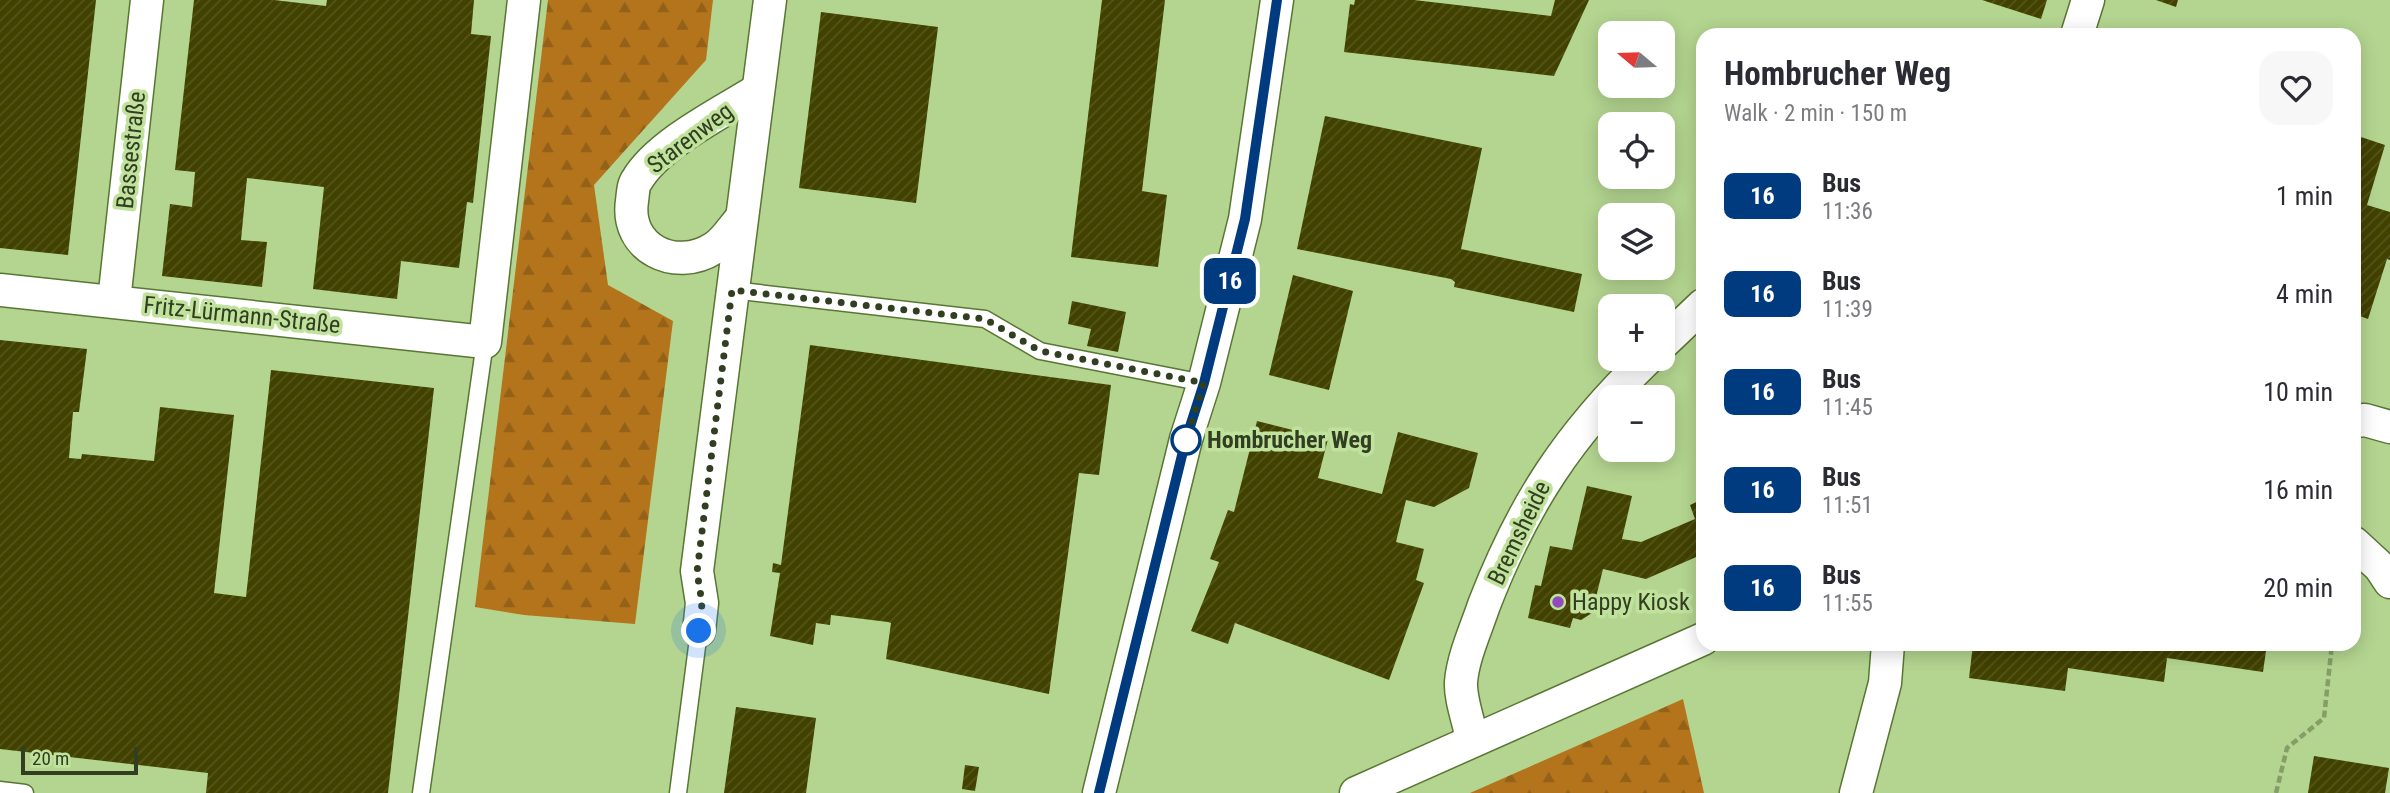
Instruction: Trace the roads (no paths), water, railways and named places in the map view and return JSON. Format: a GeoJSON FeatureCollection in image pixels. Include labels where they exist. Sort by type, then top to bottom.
{"type":"FeatureCollection","features":[{"type":"Feature","properties":{"kind":"street","name":"Bassestraße"},"geometry":{"type":"LineString","coordinates":[[114,301],[147,0]]}},
{"type":"Feature","properties":{"kind":"street"},"geometry":{"type":"LineString","coordinates":[[485,342],[524,0]]}},
{"type":"Feature","properties":{"kind":"street","name":"Starenweg"},"geometry":{"type":"LineString","coordinates":[[699,631],[702,603],[697,572],[739,221],[770,0]]}},
{"type":"Feature","properties":{"kind":"street"},"geometry":{"type":"LineString","coordinates":[[1099,793],[1186,439],[1204,383],[1245,219],[1277,0]]}},
{"type":"Feature","properties":{"kind":"street"},"geometry":{"type":"LineString","coordinates":[[2079,28],[2088,0]]}},
{"type":"Feature","properties":{"kind":"street","name":"Starenweg"},"geometry":{"type":"LineString","coordinates":[[739,221],[715,248],[686,259],[662,254],[642,244],[629,219],[635,181],[654,160],[757,91]]}},
{"type":"Feature","properties":{"kind":"street","name":"Fritz-Lürmann-Straße"},"geometry":{"type":"LineString","coordinates":[[0,290],[485,342]]}},
{"type":"Feature","properties":{"kind":"street"},"geometry":{"type":"LineString","coordinates":[[1675,332],[1696,312]]}},
{"type":"Feature","properties":{"kind":"street","name":"Bremsheide"},"geometry":{"type":"LineString","coordinates":[[1472,740],[1461,683],[1475,629],[1504,554],[1545,477],[1608,397],[1635,371]]}},
{"type":"Feature","properties":{"kind":"street"},"geometry":{"type":"LineString","coordinates":[[2361,420],[2390,427]]}},
{"type":"Feature","properties":{"kind":"street"},"geometry":{"type":"LineString","coordinates":[[2361,549],[2380,567],[2390,582]]}},
{"type":"Feature","properties":{"kind":"street"},"geometry":{"type":"LineString","coordinates":[[1356,793],[1696,642]]}},
{"type":"Feature","properties":{"kind":"street"},"geometry":{"type":"LineString","coordinates":[[1856,793],[1885,683],[1887,651]]}},
{"type":"Feature","properties":{"kind":"lane"},"geometry":{"type":"LineString","coordinates":[[732,290],[985,319],[1040,351],[1204,383]]}},
{"type":"Feature","properties":{"kind":"lane"},"geometry":{"type":"LineString","coordinates":[[421,793],[485,342]]}},
{"type":"Feature","properties":{"kind":"lane"},"geometry":{"type":"LineString","coordinates":[[678,793],[699,631]]}},
{"type":"Feature","properties":{"kind":"lane"},"geometry":{"type":"LineString","coordinates":[[0,790],[25,793]]}},
{"type":"Feature","properties":{"kind":"place","name":"Hombrucher Weg"},"geometry":{"type":"Point","coordinates":[1186,440]}},
{"type":"Feature","properties":{"kind":"place","name":"Happy Kiosk"},"geometry":{"type":"Point","coordinates":[1558,602]}}]}
